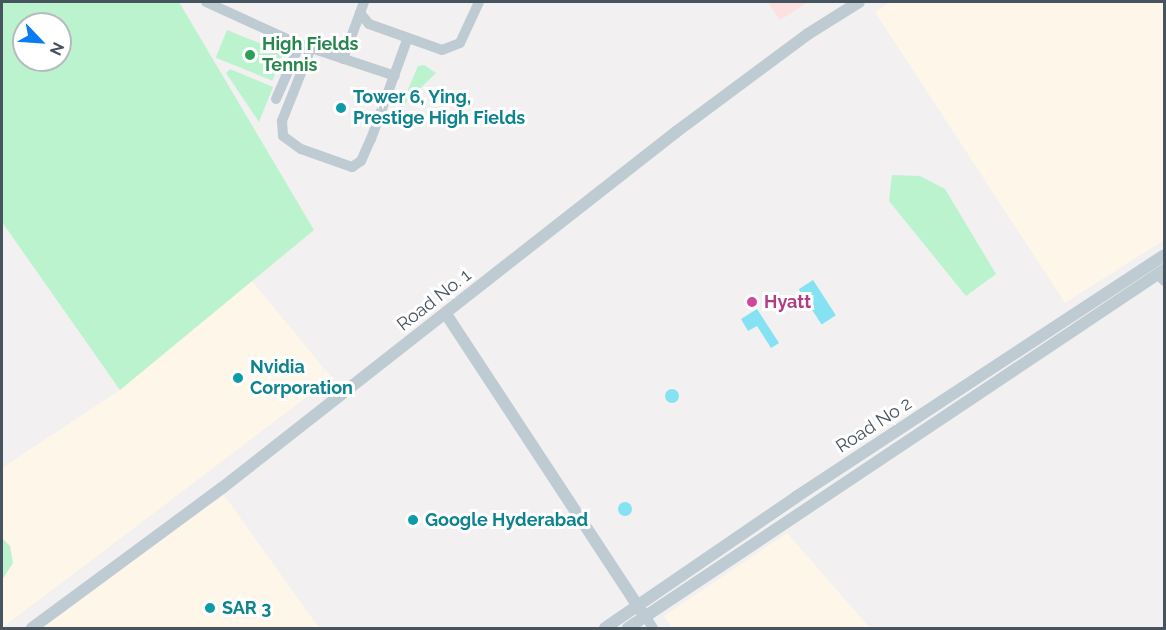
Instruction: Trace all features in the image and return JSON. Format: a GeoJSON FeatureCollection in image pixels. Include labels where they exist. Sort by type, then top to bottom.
{"type":"FeatureCollection","features":[{"type":"Feature","properties":{"kind":"street"},"geometry":{"type":"LineString","coordinates":[[206,2],[305,46],[395,76]]}},
{"type":"Feature","properties":{"kind":"street"},"geometry":{"type":"LineString","coordinates":[[360,6],[369,24],[407,40],[442,50],[453,48],[460,43],[478,2]]}},
{"type":"Feature","properties":{"kind":"street","name":"Road No. 1"},"geometry":{"type":"LineString","coordinates":[[32,628],[222,488],[692,120],[799,40],[859,2]]}},
{"type":"Feature","properties":{"kind":"street"},"geometry":{"type":"LineString","coordinates":[[343,59],[360,6]]}},
{"type":"Feature","properties":{"kind":"street"},"geometry":{"type":"LineString","coordinates":[[305,46],[282,121],[283,136],[301,149],[352,167],[361,161],[407,40]]}},
{"type":"Feature","properties":{"kind":"street"},"geometry":{"type":"LineString","coordinates":[[276,99],[305,46]]}},
{"type":"Feature","properties":{"kind":"street","name":"Road No 2"},"geometry":{"type":"LineString","coordinates":[[628,628],[642,612],[796,497],[1164,255]]}},
{"type":"Feature","properties":{"kind":"street","name":"Road No 2"},"geometry":{"type":"LineString","coordinates":[[605,628],[642,612],[1162,275]]}},
{"type":"Feature","properties":{"kind":"street"},"geometry":{"type":"LineString","coordinates":[[446,314],[653,628]]}},
{"type":"Feature","properties":{"kind":"shaded area"},"geometry":{"type":"Polygon","coordinates":[[[768,2],[808,2],[780,20],[768,2]]]}},
{"type":"Feature","properties":{"kind":"shaded area"},"geometry":{"type":"Polygon","coordinates":[[[890,2],[1164,2],[1164,240],[1065,303],[875,12],[890,2]]]}},
{"type":"Feature","properties":{"kind":"shaded area"},"geometry":{"type":"Polygon","coordinates":[[[252,281],[332,378],[2,628],[2,468],[120,390],[252,281]]]}},
{"type":"Feature","properties":{"kind":"shaded area"},"geometry":{"type":"Polygon","coordinates":[[[224,495],[319,628],[37,628],[224,495]]]}},
{"type":"Feature","properties":{"kind":"shaded area"},"geometry":{"type":"Polygon","coordinates":[[[787,533],[870,628],[672,628],[664,616],[787,533]]]}},
{"type":"Feature","properties":{"kind":"green space"},"geometry":{"type":"Polygon","coordinates":[[[2,2],[179,2],[314,230],[120,390],[2,222],[2,2]]]}},
{"type":"Feature","properties":{"kind":"green space","name":"High Fields Tennis"},"geometry":{"type":"Polygon","coordinates":[[[227,30],[284,53],[272,81],[216,58],[227,30]]]}},
{"type":"Feature","properties":{"kind":"green space"},"geometry":{"type":"Polygon","coordinates":[[[424,65],[436,73],[400,108],[418,66],[424,65]]]}},
{"type":"Feature","properties":{"kind":"green space"},"geometry":{"type":"Polygon","coordinates":[[[230,69],[273,87],[259,122],[226,73],[230,69]]]}},
{"type":"Feature","properties":{"kind":"green space"},"geometry":{"type":"Polygon","coordinates":[[[892,175],[920,176],[945,189],[996,274],[966,296],[889,201],[892,175]]]}},
{"type":"Feature","properties":{"kind":"green space"},"geometry":{"type":"Polygon","coordinates":[[[2,538],[10,546],[13,563],[2,580],[2,538]]]}},
{"type":"Feature","properties":{"kind":"water"},"geometry":{"type":"Polygon","coordinates":[[[813,280],[836,315],[822,324],[799,289],[813,280]]]}},
{"type":"Feature","properties":{"kind":"water"},"geometry":{"type":"Polygon","coordinates":[[[757,309],[779,343],[771,348],[757,326],[748,331],[741,319],[757,309]]]}},
{"type":"Feature","properties":{"kind":"water"},"geometry":{"type":"Polygon","coordinates":[[[672,389],[677,391],[679,396],[677,401],[672,403],[667,401],[665,396],[667,391],[672,389]]]}},
{"type":"Feature","properties":{"kind":"water"},"geometry":{"type":"Polygon","coordinates":[[[622,502],[628,502],[632,509],[628,516],[622,516],[618,512],[618,506],[622,502]]]}},
{"type":"Feature","properties":{"kind":"place","name":"High Fields Tennis"},"geometry":{"type":"Point","coordinates":[250,55]}},
{"type":"Feature","properties":{"kind":"place","name":"Tower 6, Ying, Prestige High Fields"},"geometry":{"type":"Point","coordinates":[341,108]}},
{"type":"Feature","properties":{"kind":"place","name":"Hyatt"},"geometry":{"type":"Point","coordinates":[752,302]}},
{"type":"Feature","properties":{"kind":"place","name":"Nvidia Corporation"},"geometry":{"type":"Point","coordinates":[238,378]}},
{"type":"Feature","properties":{"kind":"place","name":"Google Hyderabad"},"geometry":{"type":"Point","coordinates":[413,520]}},
{"type":"Feature","properties":{"kind":"place","name":"SAR 3"},"geometry":{"type":"Point","coordinates":[210,608]}}]}
